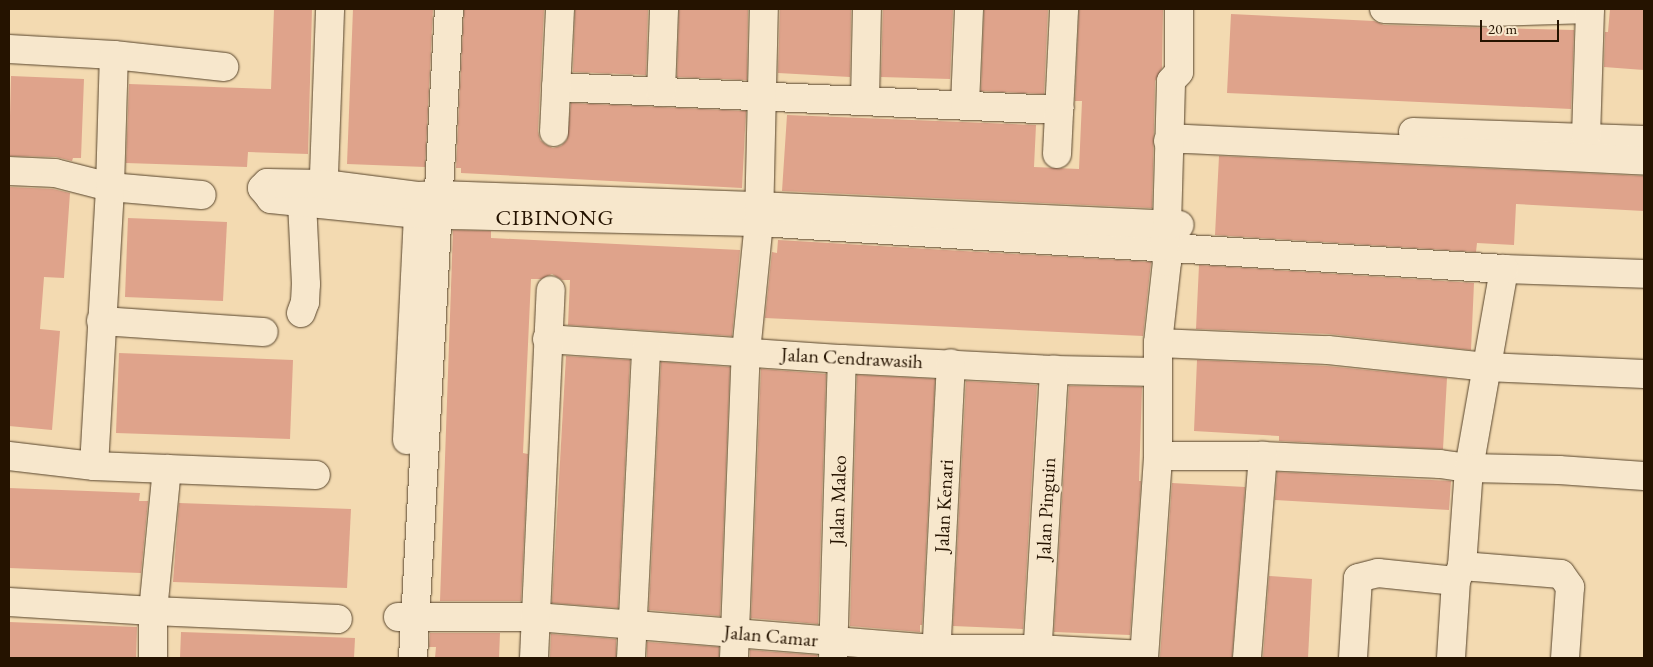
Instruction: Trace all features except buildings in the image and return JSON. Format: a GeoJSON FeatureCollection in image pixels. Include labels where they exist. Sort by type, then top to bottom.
{"type":"FeatureCollection","features":[{"type":"Feature","properties":{"kind":"street"},"geometry":{"type":"LineString","coordinates":[[301,313],[305,302],[316,198],[330,9]]}},
{"type":"Feature","properties":{"kind":"street"},"geometry":{"type":"LineString","coordinates":[[413,658],[407,617],[428,205],[450,9]]}},
{"type":"Feature","properties":{"kind":"street"},"geometry":{"type":"LineString","coordinates":[[554,132],[560,9]]}},
{"type":"Feature","properties":{"kind":"street"},"geometry":{"type":"LineString","coordinates":[[661,92],[664,9]]}},
{"type":"Feature","properties":{"kind":"street"},"geometry":{"type":"LineString","coordinates":[[735,645],[746,352],[759,214],[760,96],[764,9]]}},
{"type":"Feature","properties":{"kind":"street"},"geometry":{"type":"LineString","coordinates":[[865,101],[867,9]]}},
{"type":"Feature","properties":{"kind":"street"},"geometry":{"type":"LineString","coordinates":[[965,106],[969,9]]}},
{"type":"Feature","properties":{"kind":"street"},"geometry":{"type":"LineString","coordinates":[[1057,154],[1064,9]]}},
{"type":"Feature","properties":{"kind":"street"},"geometry":{"type":"LineString","coordinates":[[1144,656],[1158,456],[1158,343],[1171,241],[1177,132],[1172,81],[1179,72],[1179,9]]}},
{"type":"Feature","properties":{"kind":"street"},"geometry":{"type":"LineString","coordinates":[[1384,9],[1490,11],[1590,9],[1586,138]]}},
{"type":"Feature","properties":{"kind":"street"},"geometry":{"type":"LineString","coordinates":[[9,49],[114,54],[224,67]]}},
{"type":"Feature","properties":{"kind":"street"},"geometry":{"type":"LineString","coordinates":[[94,466],[110,187],[114,54]]}},
{"type":"Feature","properties":{"kind":"street"},"geometry":{"type":"LineString","coordinates":[[556,87],[1058,110]]}},
{"type":"Feature","properties":{"kind":"street"},"geometry":{"type":"LineString","coordinates":[[1177,132],[1644,140]]}},
{"type":"Feature","properties":{"kind":"street"},"geometry":{"type":"LineString","coordinates":[[1177,132],[1644,161]]}},
{"type":"Feature","properties":{"kind":"street"},"geometry":{"type":"LineString","coordinates":[[9,171],[55,173],[110,187],[202,196]]}},
{"type":"Feature","properties":{"kind":"street"},"geometry":{"type":"LineString","coordinates":[[316,198],[428,205],[759,214],[1171,241],[1504,269],[1644,274]]}},
{"type":"Feature","properties":{"kind":"street"},"geometry":{"type":"LineString","coordinates":[[1451,658],[1469,468],[1504,269]]}},
{"type":"Feature","properties":{"kind":"street"},"geometry":{"type":"LineString","coordinates":[[534,658],[547,339],[551,290]]}},
{"type":"Feature","properties":{"kind":"street"},"geometry":{"type":"LineString","coordinates":[[101,321],[264,332]]}},
{"type":"Feature","properties":{"kind":"street","name":"Jalan Cendrawasih"},"geometry":{"type":"LineString","coordinates":[[547,339],[646,347],[1054,370],[1158,372]]}},
{"type":"Feature","properties":{"kind":"street"},"geometry":{"type":"LineString","coordinates":[[1158,343],[1328,350],[1486,367],[1644,374]]}},
{"type":"Feature","properties":{"kind":"street"},"geometry":{"type":"LineString","coordinates":[[631,658],[646,347]]}},
{"type":"Feature","properties":{"kind":"street","name":"Jalan Maleo"},"geometry":{"type":"LineString","coordinates":[[833,650],[842,358]]}},
{"type":"Feature","properties":{"kind":"street","name":"Jalan Kenari"},"geometry":{"type":"LineString","coordinates":[[937,654],[951,363]]}},
{"type":"Feature","properties":{"kind":"street","name":"Jalan Pinguin"},"geometry":{"type":"LineString","coordinates":[[1037,653],[1054,370]]}},
{"type":"Feature","properties":{"kind":"street"},"geometry":{"type":"LineString","coordinates":[[9,456],[94,466],[316,475]]}},
{"type":"Feature","properties":{"kind":"street"},"geometry":{"type":"LineString","coordinates":[[1158,456],[1263,456],[1440,464],[1469,468],[1559,470],[1644,476]]}},
{"type":"Feature","properties":{"kind":"street"},"geometry":{"type":"LineString","coordinates":[[1247,658],[1263,456]]}},
{"type":"Feature","properties":{"kind":"street"},"geometry":{"type":"LineString","coordinates":[[153,658],[153,611],[167,469]]}},
{"type":"Feature","properties":{"kind":"street"},"geometry":{"type":"LineString","coordinates":[[1353,658],[1358,578],[1378,573],[1560,574],[1570,587],[1565,658]]}},
{"type":"Feature","properties":{"kind":"street"},"geometry":{"type":"LineString","coordinates":[[9,602],[153,611],[338,619]]}},
{"type":"Feature","properties":{"kind":"street"},"geometry":{"type":"LineString","coordinates":[[396,658],[407,617]]}},
{"type":"Feature","properties":{"kind":"street","name":"Jalan Camar"},"geometry":{"type":"LineString","coordinates":[[407,617],[536,617],[633,625],[735,645],[937,654],[1037,653],[1144,656]]}},
{"type":"Feature","properties":{"kind":"district","name":"CIBINONG"},"geometry":{"type":"Point","coordinates":[555,218]}}]}
